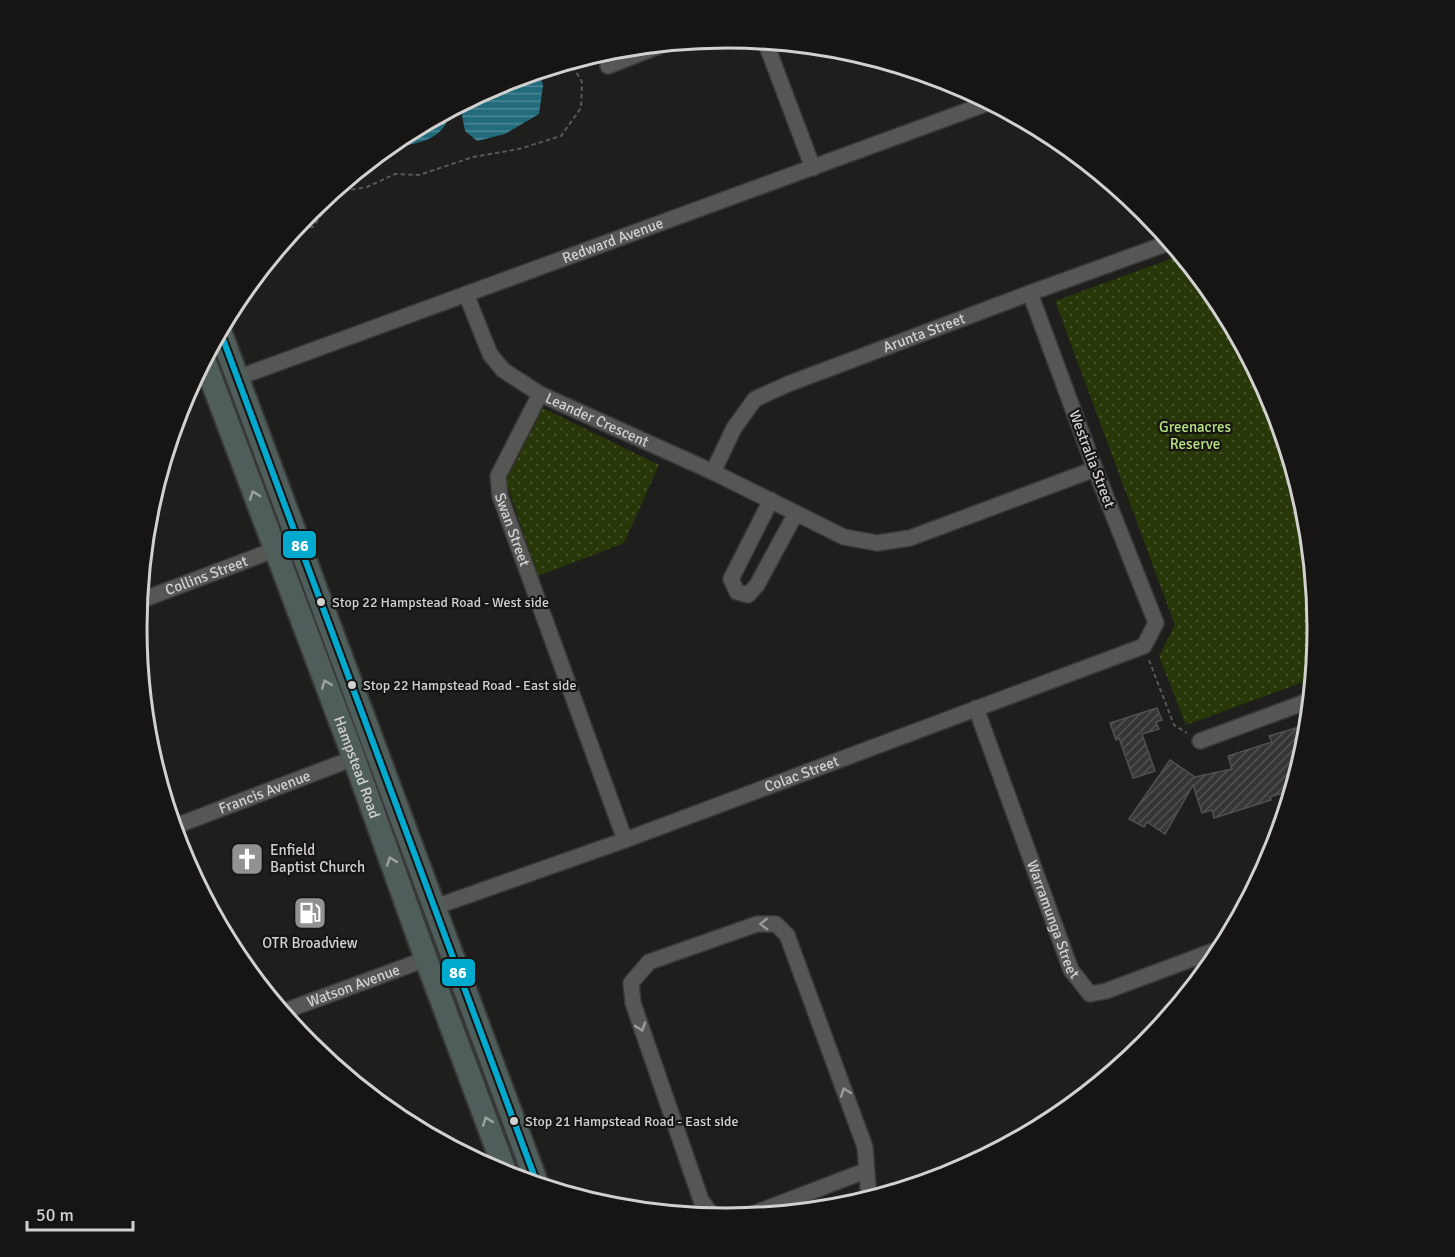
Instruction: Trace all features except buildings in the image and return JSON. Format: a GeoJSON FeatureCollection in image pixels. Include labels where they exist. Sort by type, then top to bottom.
{"type":"FeatureCollection","features":[{"type":"Feature","properties":{"kind":"highway","name":"Hampstead Road"},"geometry":{"type":"LineString","coordinates":[[222,344],[378,751],[534,1176]]}},
{"type":"Feature","properties":{"kind":"highway","name":"Hampstead Road"},"geometry":{"type":"LineString","coordinates":[[208,370],[354,758],[502,1164]]}},
{"type":"Feature","properties":{"kind":"highway"},"geometry":{"type":"LineString","coordinates":[[214,386],[237,378]]}},
{"type":"Feature","properties":{"kind":"highway"},"geometry":{"type":"LineString","coordinates":[[274,550],[297,542]]}},
{"type":"Feature","properties":{"kind":"highway"},"geometry":{"type":"LineString","coordinates":[[354,758],[378,751]]}},
{"type":"Feature","properties":{"kind":"highway"},"geometry":{"type":"LineString","coordinates":[[411,916],[435,907]]}},
{"type":"Feature","properties":{"kind":"highway"},"geometry":{"type":"LineString","coordinates":[[426,959],[450,950]]}},
{"type":"Feature","properties":{"kind":"street"},"geometry":{"type":"LineString","coordinates":[[768,49],[813,168]]}},
{"type":"Feature","properties":{"kind":"street"},"geometry":{"type":"LineString","coordinates":[[608,66],[634,56]]}},
{"type":"Feature","properties":{"kind":"street","name":"Redward Avenue"},"geometry":{"type":"LineString","coordinates":[[237,378],[980,106]]}},
{"type":"Feature","properties":{"kind":"street","name":"Arunta Street"},"geometry":{"type":"LineString","coordinates":[[713,472],[734,428],[755,399],[788,384],[1163,245]]}},
{"type":"Feature","properties":{"kind":"street","name":"Westralia Street"},"geometry":{"type":"LineString","coordinates":[[1030,293],[1095,469],[1156,623],[1144,646]]}},
{"type":"Feature","properties":{"kind":"street","name":"Leander Crescent"},"geometry":{"type":"LineString","coordinates":[[466,294],[490,354],[503,370],[540,394],[713,472],[844,537],[877,543],[910,538],[1095,469]]}},
{"type":"Feature","properties":{"kind":"street","name":"Swan Street"},"geometry":{"type":"LineString","coordinates":[[540,394],[498,476],[500,496],[625,840]]}},
{"type":"Feature","properties":{"kind":"street"},"geometry":{"type":"LineString","coordinates":[[771,500],[731,579],[737,592],[748,595],[756,585],[796,513]]}},
{"type":"Feature","properties":{"kind":"street","name":"Collins Street"},"geometry":{"type":"LineString","coordinates":[[148,598],[274,550]]}},
{"type":"Feature","properties":{"kind":"street","name":"Colac Street"},"geometry":{"type":"LineString","coordinates":[[435,907],[625,840],[1144,646]]}},
{"type":"Feature","properties":{"kind":"street"},"geometry":{"type":"LineString","coordinates":[[1200,741],[1303,703]]}},
{"type":"Feature","properties":{"kind":"street","name":"Warramunga Street"},"geometry":{"type":"LineString","coordinates":[[976,708],[1071,970],[1090,994],[1106,991],[1208,954]]}},
{"type":"Feature","properties":{"kind":"street","name":"Francis Avenue"},"geometry":{"type":"LineString","coordinates":[[181,824],[354,758]]}},
{"type":"Feature","properties":{"kind":"street"},"geometry":{"type":"LineString","coordinates":[[707,1208],[701,1200],[633,1003],[631,983],[649,962],[757,924],[776,924],[787,935],[865,1147],[868,1191]]}},
{"type":"Feature","properties":{"kind":"street","name":"Watson Avenue"},"geometry":{"type":"LineString","coordinates":[[290,1009],[426,959]]}},
{"type":"Feature","properties":{"kind":"street"},"geometry":{"type":"LineString","coordinates":[[770,1208],[866,1171]]}},
{"type":"Feature","properties":{"kind":"path"},"geometry":{"type":"LineString","coordinates":[[347,191],[367,188],[395,174],[419,175],[473,157],[519,148],[561,136],[581,108],[582,82],[575,69]]}},
{"type":"Feature","properties":{"kind":"path"},"geometry":{"type":"LineString","coordinates":[[308,228],[313,227],[323,212]]}},
{"type":"Feature","properties":{"kind":"path"},"geometry":{"type":"LineString","coordinates":[[1144,646],[1174,725],[1200,741]]}},
{"type":"Feature","properties":{"kind":"green space","name":"Greenacres Reserve"},"geometry":{"type":"Polygon","coordinates":[[[1174,258],[1210,306],[1230,338],[1264,406],[1288,478],[1297,515],[1307,591],[1305,681],[1186,725],[1159,656],[1175,625],[1055,301],[1174,258]]]}},
{"type":"Feature","properties":{"kind":"green space"},"geometry":{"type":"Polygon","coordinates":[[[543,408],[659,465],[624,543],[538,576],[506,481],[543,408]]]}},
{"type":"Feature","properties":{"kind":"water"},"geometry":{"type":"Polygon","coordinates":[[[542,79],[543,86],[539,114],[505,134],[477,141],[465,131],[462,115],[464,111],[505,92],[542,79]]]}},
{"type":"Feature","properties":{"kind":"water"},"geometry":{"type":"Polygon","coordinates":[[[447,121],[432,137],[406,145],[447,121]]]}},
{"type":"Feature","properties":{"kind":"transit line","name":"86"},"geometry":{"type":"LineString","coordinates":[[224,341],[534,1176]]}},
{"type":"Feature","properties":{"kind":"place","name":"Stop 22 Hampstead Road - West side"},"geometry":{"type":"Point","coordinates":[321,602]}},
{"type":"Feature","properties":{"kind":"place","name":"Stop 22 Hampstead Road - East side"},"geometry":{"type":"Point","coordinates":[352,685]}},
{"type":"Feature","properties":{"kind":"place","name":"Enfield Baptist Church"},"geometry":{"type":"Point","coordinates":[247,859]}},
{"type":"Feature","properties":{"kind":"place","name":"OTR Broadview"},"geometry":{"type":"Point","coordinates":[310,913]}},
{"type":"Feature","properties":{"kind":"place","name":"Stop 21 Hampstead Road - East side"},"geometry":{"type":"Point","coordinates":[514,1121]}}]}
